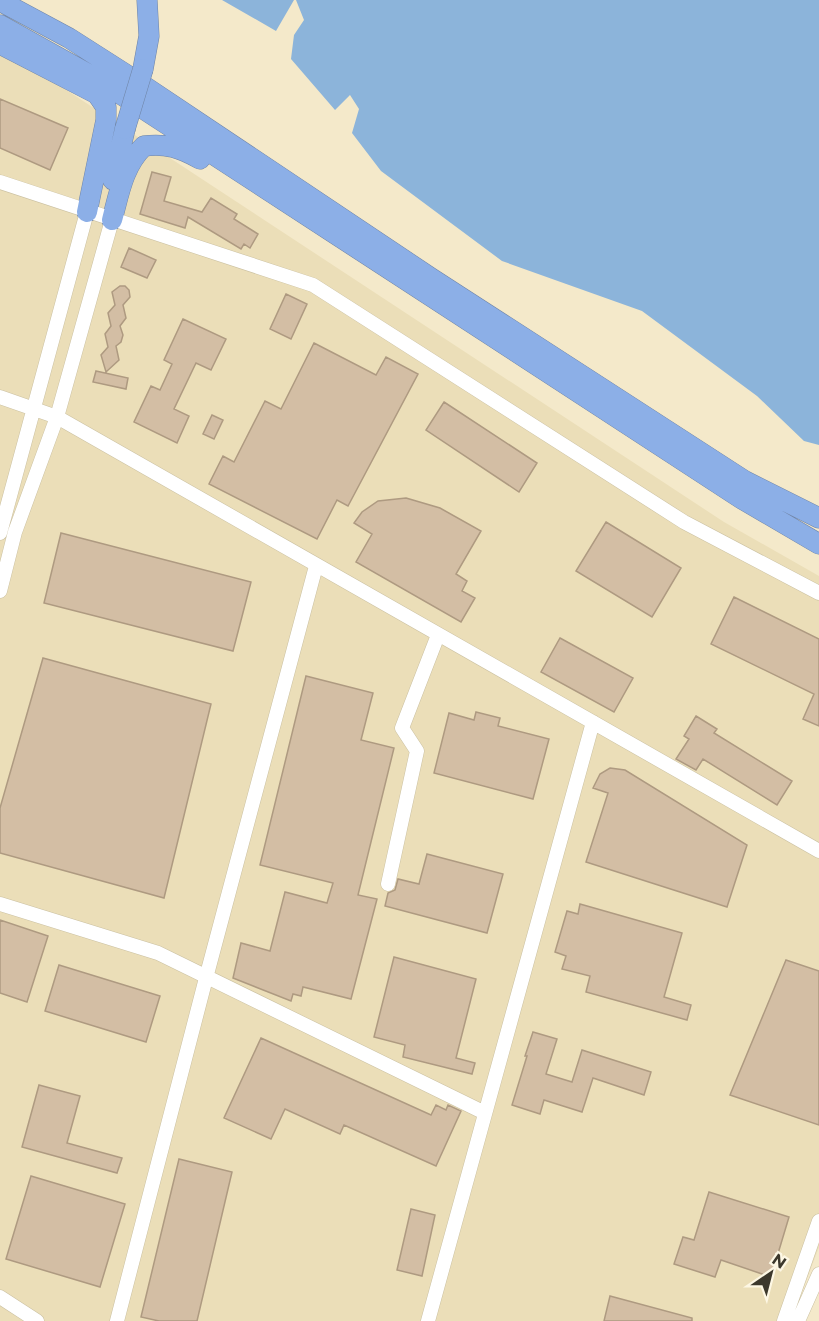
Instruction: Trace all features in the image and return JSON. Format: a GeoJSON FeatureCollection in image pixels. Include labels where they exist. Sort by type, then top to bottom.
{"type":"FeatureCollection","features":[{"type":"Feature","properties":{"kind":"highway"},"geometry":{"type":"LineString","coordinates":[[19,0],[69,38]]}},
{"type":"Feature","properties":{"kind":"highway"},"geometry":{"type":"LineString","coordinates":[[140,0],[142,40],[140,68]]}},
{"type":"Feature","properties":{"kind":"highway"},"geometry":{"type":"LineString","coordinates":[[100,216],[122,127],[149,36],[147,0]]}},
{"type":"Feature","properties":{"kind":"highway"},"geometry":{"type":"LineString","coordinates":[[0,1],[69,38],[141,84],[431,278],[745,481],[819,518]]}},
{"type":"Feature","properties":{"kind":"highway"},"geometry":{"type":"LineString","coordinates":[[0,25],[99,80],[742,499],[819,544]]}},
{"type":"Feature","properties":{"kind":"highway"},"geometry":{"type":"LineString","coordinates":[[0,44],[97,94],[106,107],[100,216]]}},
{"type":"Feature","properties":{"kind":"highway"},"geometry":{"type":"LineString","coordinates":[[100,216],[132,160],[144,146],[161,144],[182,149],[274,207],[348,244]]}},
{"type":"Feature","properties":{"kind":"street"},"geometry":{"type":"LineString","coordinates":[[0,182],[313,285],[684,522],[819,593]]}},
{"type":"Feature","properties":{"kind":"street"},"geometry":{"type":"LineString","coordinates":[[0,533],[35,409],[100,216]]}},
{"type":"Feature","properties":{"kind":"street"},"geometry":{"type":"LineString","coordinates":[[0,591],[15,532],[57,417],[100,216]]}},
{"type":"Feature","properties":{"kind":"street"},"geometry":{"type":"LineString","coordinates":[[0,397],[57,417],[819,851]]}},
{"type":"Feature","properties":{"kind":"street"},"geometry":{"type":"LineString","coordinates":[[117,1321],[316,566]]}},
{"type":"Feature","properties":{"kind":"street"},"geometry":{"type":"LineString","coordinates":[[388,884],[417,752],[402,728],[438,635]]}},
{"type":"Feature","properties":{"kind":"street"},"geometry":{"type":"LineString","coordinates":[[428,1321],[593,723]]}},
{"type":"Feature","properties":{"kind":"street"},"geometry":{"type":"LineString","coordinates":[[0,904],[158,953],[485,1113]]}},
{"type":"Feature","properties":{"kind":"street"},"geometry":{"type":"LineString","coordinates":[[784,1321],[819,1221]]}},
{"type":"Feature","properties":{"kind":"street"},"geometry":{"type":"LineString","coordinates":[[798,1321],[819,1274]]}},
{"type":"Feature","properties":{"kind":"street"},"geometry":{"type":"LineString","coordinates":[[0,1297],[37,1321]]}},
{"type":"Feature","properties":{"kind":"shaded area"},"geometry":{"type":"Polygon","coordinates":[[[0,52],[42,74],[724,522],[819,576],[819,1247],[791,1321],[0,1321],[0,52]]]}},
{"type":"Feature","properties":{"kind":"water"},"geometry":{"type":"Polygon","coordinates":[[[222,0],[294,0],[276,31],[222,0]]]}},
{"type":"Feature","properties":{"kind":"water"},"geometry":{"type":"Polygon","coordinates":[[[296,0],[819,0],[819,445],[804,441],[757,396],[642,311],[502,261],[381,171],[352,133],[359,109],[350,95],[335,110],[291,59],[294,35],[304,20],[296,0]]]}},
{"type":"Feature","properties":{"kind":"building"},"geometry":{"type":"Polygon","coordinates":[[[0,99],[68,128],[50,170],[0,148],[0,99]]]}},
{"type":"Feature","properties":{"kind":"building"},"geometry":{"type":"Polygon","coordinates":[[[152,172],[171,177],[164,201],[202,212],[211,198],[237,214],[234,219],[258,234],[250,248],[244,244],[241,249],[188,217],[185,228],[140,214],[152,172]]]}},
{"type":"Feature","properties":{"kind":"building"},"geometry":{"type":"Polygon","coordinates":[[[129,248],[156,260],[147,278],[121,267],[129,248]]]}},
{"type":"Feature","properties":{"kind":"building"},"geometry":{"type":"Polygon","coordinates":[[[120,286],[125,286],[129,290],[130,297],[123,305],[126,318],[120,326],[123,335],[121,342],[116,346],[119,360],[106,372],[101,355],[108,347],[105,334],[111,326],[108,313],[115,305],[112,292],[120,286]]]}},
{"type":"Feature","properties":{"kind":"building"},"geometry":{"type":"Polygon","coordinates":[[[286,294],[307,304],[291,339],[270,329],[286,294]]]}},
{"type":"Feature","properties":{"kind":"building"},"geometry":{"type":"Polygon","coordinates":[[[183,319],[226,339],[211,370],[196,363],[174,409],[189,416],[177,443],[134,422],[151,386],[160,390],[172,364],[164,360],[183,319]]]}},
{"type":"Feature","properties":{"kind":"building"},"geometry":{"type":"Polygon","coordinates":[[[314,343],[376,375],[386,357],[418,374],[348,506],[337,500],[317,539],[209,484],[223,456],[234,462],[265,401],[281,409],[314,343]]]}},
{"type":"Feature","properties":{"kind":"building"},"geometry":{"type":"Polygon","coordinates":[[[96,371],[128,378],[126,389],[93,382],[96,371]]]}},
{"type":"Feature","properties":{"kind":"building"},"geometry":{"type":"Polygon","coordinates":[[[444,402],[537,463],[519,492],[426,430],[444,402]]]}},
{"type":"Feature","properties":{"kind":"building"},"geometry":{"type":"Polygon","coordinates":[[[212,415],[223,420],[214,439],[203,434],[212,415]]]}},
{"type":"Feature","properties":{"kind":"building"},"geometry":{"type":"Polygon","coordinates":[[[406,498],[440,508],[481,531],[456,574],[467,581],[462,591],[475,598],[461,622],[356,562],[372,534],[354,523],[362,512],[378,501],[406,498]]]}},
{"type":"Feature","properties":{"kind":"building"},"geometry":{"type":"Polygon","coordinates":[[[606,522],[681,568],[652,617],[576,571],[606,522]]]}},
{"type":"Feature","properties":{"kind":"building"},"geometry":{"type":"Polygon","coordinates":[[[61,533],[251,582],[233,651],[44,603],[61,533]]]}},
{"type":"Feature","properties":{"kind":"building"},"geometry":{"type":"Polygon","coordinates":[[[734,597],[819,639],[819,726],[803,719],[814,694],[711,644],[734,597]]]}},
{"type":"Feature","properties":{"kind":"building"},"geometry":{"type":"Polygon","coordinates":[[[560,638],[633,678],[614,712],[541,672],[560,638]]]}},
{"type":"Feature","properties":{"kind":"building"},"geometry":{"type":"Polygon","coordinates":[[[43,658],[211,704],[164,898],[0,853],[0,808],[43,658]]]}},
{"type":"Feature","properties":{"kind":"building"},"geometry":{"type":"Polygon","coordinates":[[[306,676],[373,693],[361,740],[394,748],[358,895],[377,899],[351,999],[303,987],[301,996],[293,994],[291,1001],[233,978],[241,943],[270,951],[285,892],[327,903],[333,883],[260,865],[306,676]]]}},
{"type":"Feature","properties":{"kind":"building"},"geometry":{"type":"Polygon","coordinates":[[[476,712],[500,718],[498,726],[549,739],[533,799],[434,773],[449,713],[474,720],[476,712]]]}},
{"type":"Feature","properties":{"kind":"building"},"geometry":{"type":"Polygon","coordinates":[[[696,716],[717,729],[714,733],[792,781],[777,805],[703,759],[696,770],[676,759],[689,739],[684,736],[696,716]]]}},
{"type":"Feature","properties":{"kind":"building"},"geometry":{"type":"Polygon","coordinates":[[[610,768],[625,770],[747,845],[727,907],[586,862],[608,793],[593,788],[600,774],[610,768]]]}},
{"type":"Feature","properties":{"kind":"building"},"geometry":{"type":"Polygon","coordinates":[[[427,854],[503,874],[487,933],[385,906],[388,893],[395,890],[398,879],[419,884],[427,854]]]}},
{"type":"Feature","properties":{"kind":"building"},"geometry":{"type":"Polygon","coordinates":[[[580,904],[682,933],[664,997],[691,1005],[687,1020],[586,992],[590,976],[562,969],[566,956],[555,952],[567,911],[578,914],[580,904]]]}},
{"type":"Feature","properties":{"kind":"building"},"geometry":{"type":"Polygon","coordinates":[[[0,920],[48,936],[27,1002],[0,993],[0,920]]]}},
{"type":"Feature","properties":{"kind":"building"},"geometry":{"type":"Polygon","coordinates":[[[394,957],[476,979],[456,1058],[475,1063],[472,1074],[403,1057],[405,1045],[374,1037],[394,957]]]}},
{"type":"Feature","properties":{"kind":"building"},"geometry":{"type":"Polygon","coordinates":[[[786,960],[819,971],[819,1125],[730,1095],[786,960]]]}},
{"type":"Feature","properties":{"kind":"building"},"geometry":{"type":"Polygon","coordinates":[[[59,965],[160,996],[146,1042],[45,1011],[59,965]]]}},
{"type":"Feature","properties":{"kind":"building"},"geometry":{"type":"Polygon","coordinates":[[[533,1032],[557,1039],[546,1074],[572,1082],[582,1050],[651,1072],[644,1095],[593,1078],[582,1112],[544,1100],[540,1114],[512,1105],[533,1032]]]}},
{"type":"Feature","properties":{"kind":"building"},"geometry":{"type":"Polygon","coordinates":[[[261,1038],[431,1115],[436,1105],[446,1110],[448,1105],[461,1111],[436,1166],[344,1125],[340,1134],[285,1109],[271,1139],[224,1118],[261,1038]]]}},
{"type":"Feature","properties":{"kind":"building"},"geometry":{"type":"Polygon","coordinates":[[[39,1085],[80,1096],[67,1143],[122,1158],[117,1173],[22,1147],[39,1085]]]}},
{"type":"Feature","properties":{"kind":"building"},"geometry":{"type":"Polygon","coordinates":[[[179,1159],[232,1172],[197,1321],[159,1321],[141,1317],[179,1159]]]}},
{"type":"Feature","properties":{"kind":"building"},"geometry":{"type":"Polygon","coordinates":[[[31,1176],[125,1204],[100,1287],[6,1259],[31,1176]]]}},
{"type":"Feature","properties":{"kind":"building"},"geometry":{"type":"Polygon","coordinates":[[[709,1192],[789,1217],[771,1277],[721,1260],[715,1277],[674,1264],[683,1237],[694,1240],[709,1192]]]}},
{"type":"Feature","properties":{"kind":"building"},"geometry":{"type":"Polygon","coordinates":[[[411,1209],[435,1215],[422,1276],[397,1270],[411,1209]]]}},
{"type":"Feature","properties":{"kind":"building"},"geometry":{"type":"Polygon","coordinates":[[[610,1296],[692,1318],[692,1321],[604,1321],[610,1296]]]}}]}
